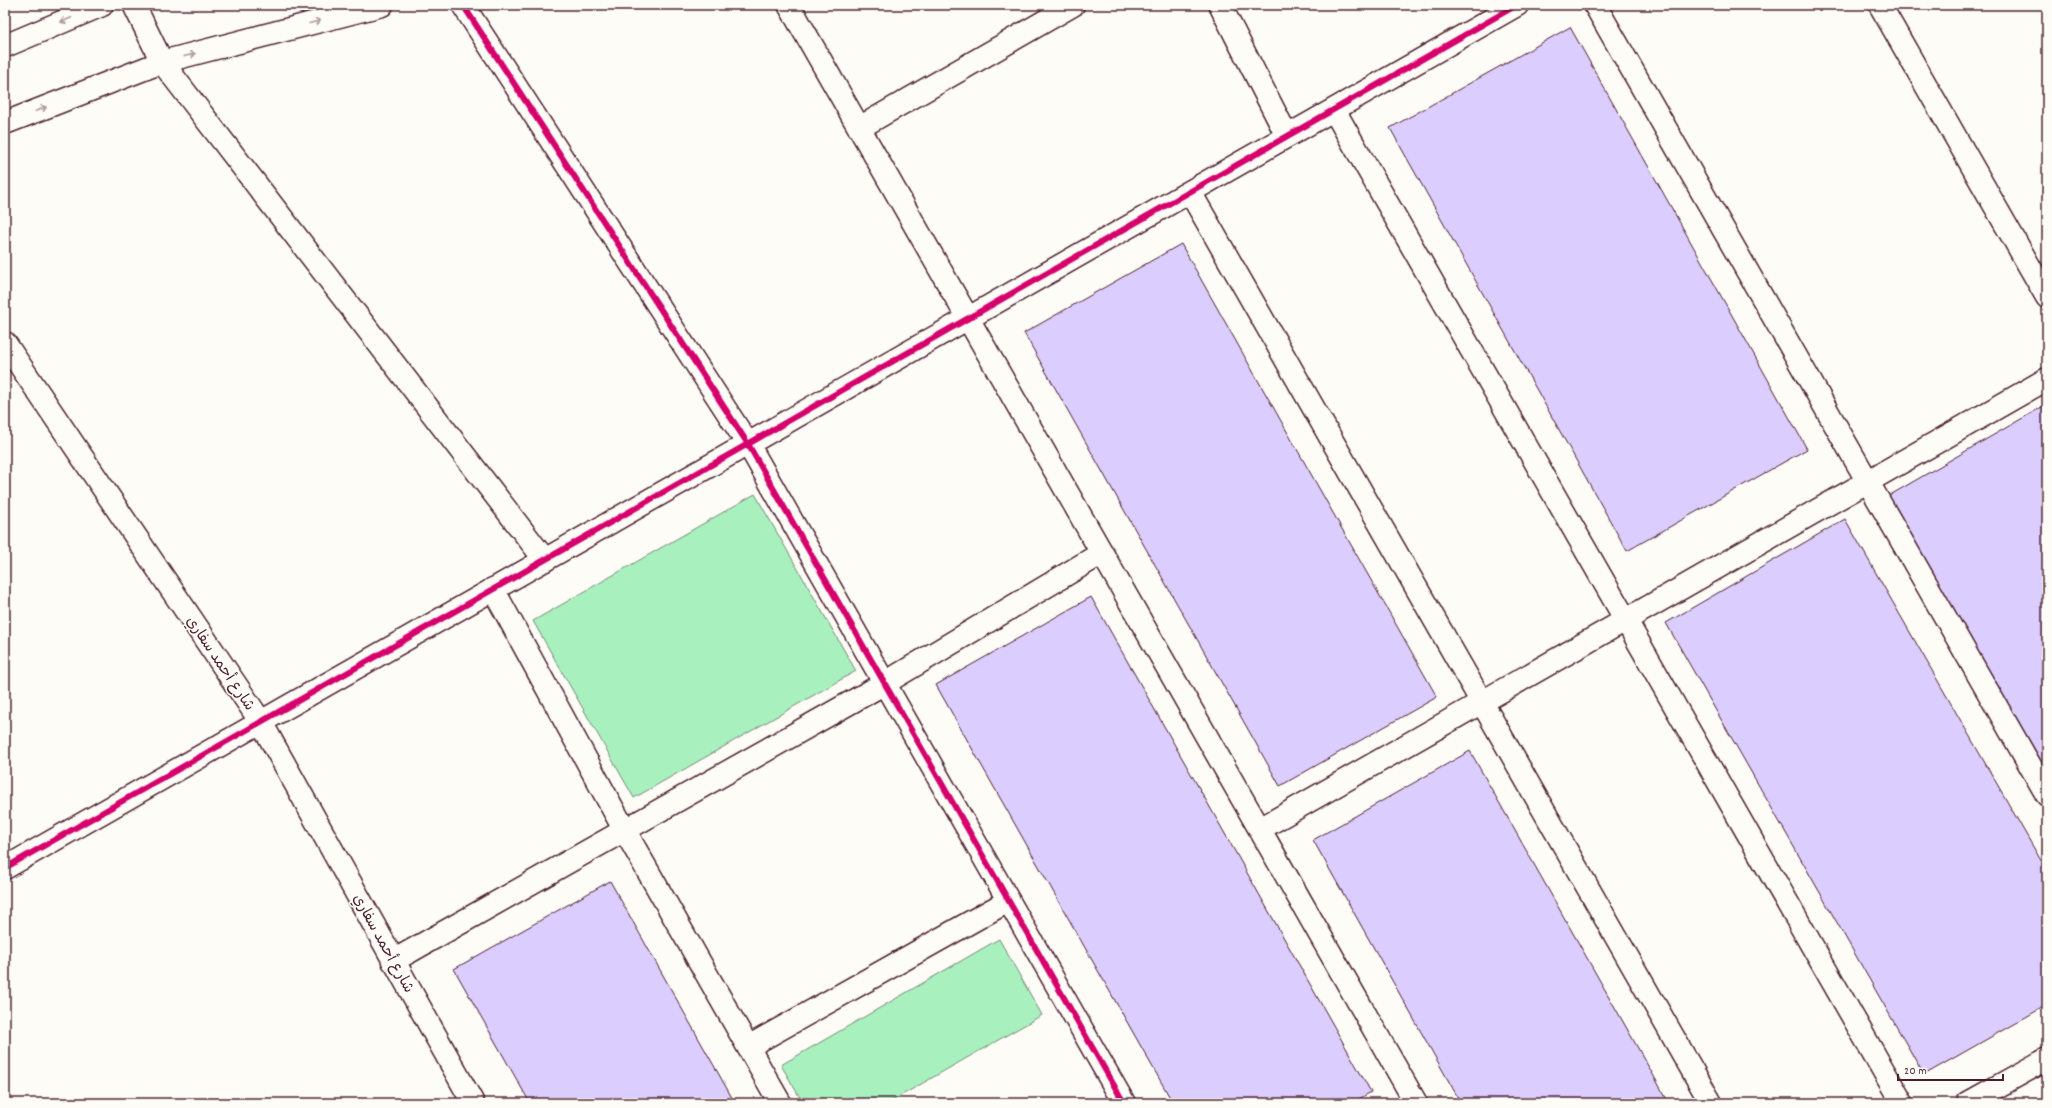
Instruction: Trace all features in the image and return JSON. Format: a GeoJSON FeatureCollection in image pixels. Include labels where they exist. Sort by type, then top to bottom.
{"type":"FeatureCollection","features":[{"type":"Feature","properties":{"kind":"street"},"geometry":{"type":"LineString","coordinates":[[5,46],[102,5]]}},
{"type":"Feature","properties":{"kind":"street"},"geometry":{"type":"LineString","coordinates":[[134,5],[162,62],[545,560]]}},
{"type":"Feature","properties":{"kind":"street"},"geometry":{"type":"LineString","coordinates":[[5,123],[162,62],[382,5]]}},
{"type":"Feature","properties":{"kind":"street"},"geometry":{"type":"LineString","coordinates":[[463,5],[748,444],[1124,1103]]}},
{"type":"Feature","properties":{"kind":"street"},"geometry":{"type":"LineString","coordinates":[[789,5],[1416,1103]]}},
{"type":"Feature","properties":{"kind":"street"},"geometry":{"type":"LineString","coordinates":[[859,128],[1073,5]]}},
{"type":"Feature","properties":{"kind":"street"},"geometry":{"type":"LineString","coordinates":[[1220,5],[1287,136]]}},
{"type":"Feature","properties":{"kind":"street"},"geometry":{"type":"LineString","coordinates":[[5,868],[1517,5]]}},
{"type":"Feature","properties":{"kind":"street"},"geometry":{"type":"LineString","coordinates":[[1595,5],[2047,795]]}},
{"type":"Feature","properties":{"kind":"street"},"geometry":{"type":"LineString","coordinates":[[1880,5],[2047,297]]}},
{"type":"Feature","properties":{"kind":"street"},"geometry":{"type":"LineString","coordinates":[[1334,110],[1902,1103]]}},
{"type":"Feature","properties":{"kind":"street"},"geometry":{"type":"LineString","coordinates":[[1190,192],[1711,1103]]}},
{"type":"Feature","properties":{"kind":"street","name":"شارع أحمد سفاري"},"geometry":{"type":"LineString","coordinates":[[5,343],[261,722],[472,1103]]}},
{"type":"Feature","properties":{"kind":"street"},"geometry":{"type":"LineString","coordinates":[[1260,829],[2047,379]]}},
{"type":"Feature","properties":{"kind":"street"},"geometry":{"type":"LineString","coordinates":[[393,960],[625,831],[884,683],[1102,553]]}},
{"type":"Feature","properties":{"kind":"street"},"geometry":{"type":"LineString","coordinates":[[493,590],[625,831],[780,1103]]}},
{"type":"Feature","properties":{"kind":"street"},"geometry":{"type":"LineString","coordinates":[[748,1047],[1008,901]]}},
{"type":"Feature","properties":{"kind":"street"},"geometry":{"type":"LineString","coordinates":[[1968,1103],[2047,1059]]}},
{"type":"Feature","properties":{"kind":"green space"},"geometry":{"type":"Polygon","coordinates":[[[755,494],[856,671],[634,798],[533,621],[755,494]]]}},
{"type":"Feature","properties":{"kind":"green space"},"geometry":{"type":"Polygon","coordinates":[[[999,939],[1042,1015],[888,1103],[803,1103],[781,1065],[999,939]]]}},
{"type":"Feature","properties":{"kind":"building"},"geometry":{"type":"Polygon","coordinates":[[[1570,27],[1807,449],[1627,551],[1390,128],[1570,27]]]}},
{"type":"Feature","properties":{"kind":"building"},"geometry":{"type":"Polygon","coordinates":[[[1181,244],[1437,697],[1280,786],[1024,333],[1181,244]]]}},
{"type":"Feature","properties":{"kind":"building"},"geometry":{"type":"Polygon","coordinates":[[[2047,404],[2047,780],[1885,498],[2047,404]]]}},
{"type":"Feature","properties":{"kind":"building"},"geometry":{"type":"Polygon","coordinates":[[[1845,519],[2047,871],[2047,1005],[1924,1075],[1666,623],[1845,519]]]}},
{"type":"Feature","properties":{"kind":"building"},"geometry":{"type":"Polygon","coordinates":[[[1091,597],[1371,1092],[1352,1103],[1173,1103],[936,685],[1091,597]]]}},
{"type":"Feature","properties":{"kind":"building"},"geometry":{"type":"Polygon","coordinates":[[[1470,751],[1669,1103],[1461,1103],[1313,840],[1470,751]]]}},
{"type":"Feature","properties":{"kind":"building"},"geometry":{"type":"Polygon","coordinates":[[[610,881],[735,1103],[530,1103],[454,969],[610,881]]]}},
{"type":"Feature","properties":{"kind":"cycle path"},"geometry":{"type":"LineString","coordinates":[[463,5],[748,444],[1124,1103]]}},
{"type":"Feature","properties":{"kind":"cycle path"},"geometry":{"type":"LineString","coordinates":[[5,868],[1517,5]]}}]}
